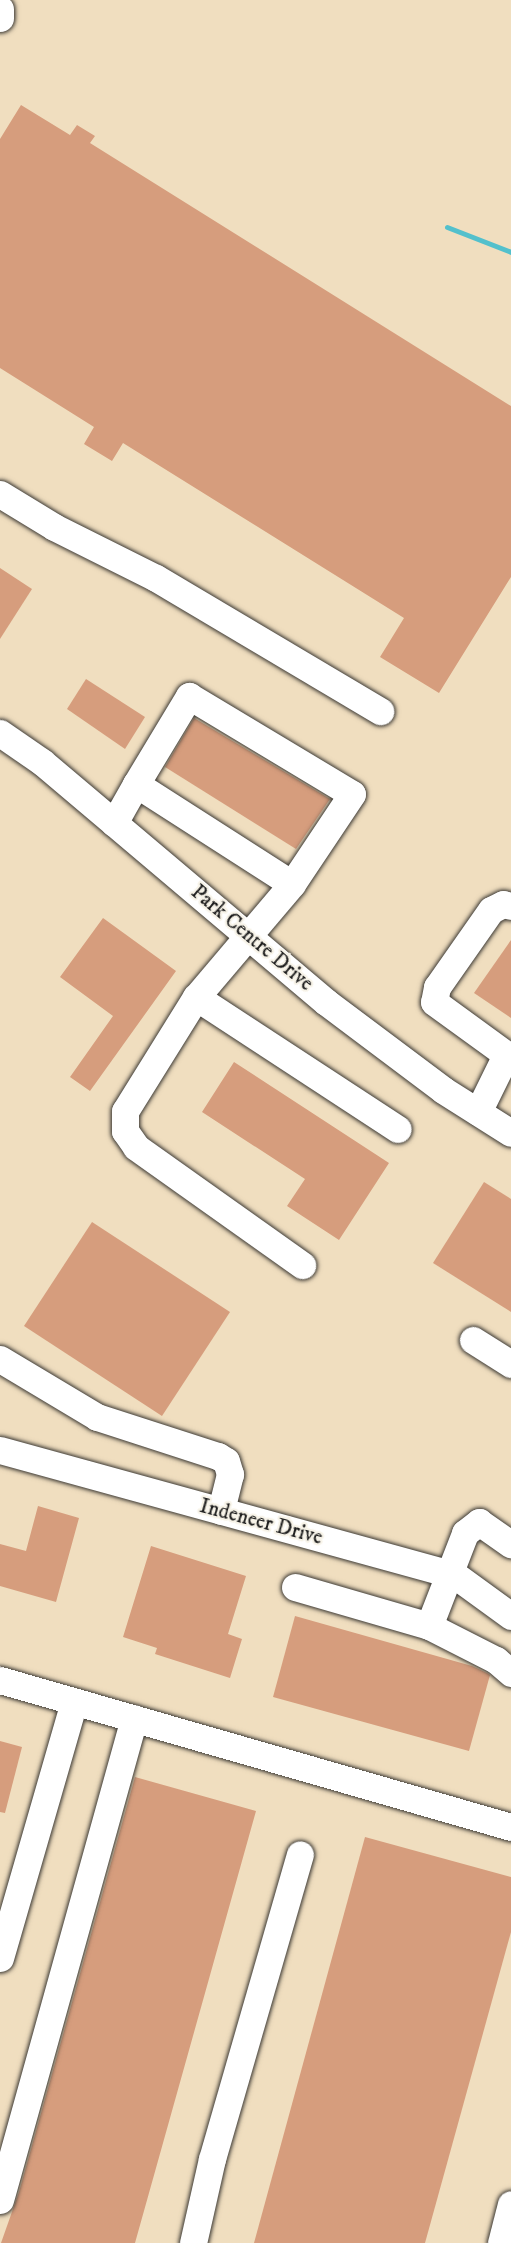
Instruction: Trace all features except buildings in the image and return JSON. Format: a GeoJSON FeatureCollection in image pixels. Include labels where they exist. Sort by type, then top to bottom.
{"type":"FeatureCollection","features":[{"type":"Feature","properties":{"kind":"street"},"geometry":{"type":"LineString","coordinates":[[0,9],[0,18]]}},
{"type":"Feature","properties":{"kind":"street"},"geometry":{"type":"LineString","coordinates":[[0,494],[54,527],[156,578],[380,711]]}},
{"type":"Feature","properties":{"kind":"street"},"geometry":{"type":"LineString","coordinates":[[114,823],[189,696],[352,794],[292,884],[251,936],[196,998],[125,1111],[125,1131],[136,1147],[302,1265]]}},
{"type":"Feature","properties":{"kind":"street","name":"Park Centre Drive"},"geometry":{"type":"LineString","coordinates":[[0,733],[42,762],[251,936],[326,1002],[478,1112],[511,1133]]}},
{"type":"Feature","properties":{"kind":"street"},"geometry":{"type":"LineString","coordinates":[[136,784],[292,884]]}},
{"type":"Feature","properties":{"kind":"street"},"geometry":{"type":"LineString","coordinates":[[478,1112],[508,1057],[434,1002],[437,987],[491,910],[503,904],[511,906]]}},
{"type":"Feature","properties":{"kind":"street"},"geometry":{"type":"LineString","coordinates":[[196,998],[398,1129]]}},
{"type":"Feature","properties":{"kind":"street"},"geometry":{"type":"LineString","coordinates":[[473,1340],[511,1364]]}},
{"type":"Feature","properties":{"kind":"street"},"geometry":{"type":"LineString","coordinates":[[0,1359],[97,1417],[218,1456],[226,1461],[230,1474],[221,1511]]}},
{"type":"Feature","properties":{"kind":"street","name":"Indeneer Drive"},"geometry":{"type":"LineString","coordinates":[[0,1450],[448,1574],[511,1616]]}},
{"type":"Feature","properties":{"kind":"street"},"geometry":{"type":"LineString","coordinates":[[429,1626],[465,1533],[479,1522],[511,1544]]}},
{"type":"Feature","properties":{"kind":"street"},"geometry":{"type":"LineString","coordinates":[[295,1587],[429,1626],[496,1660],[511,1673]]}},
{"type":"Feature","properties":{"kind":"street"},"geometry":{"type":"LineString","coordinates":[[0,1680],[511,1827]]}},
{"type":"Feature","properties":{"kind":"street"},"geometry":{"type":"LineString","coordinates":[[0,1958],[8,1904],[74,1701]]}},
{"type":"Feature","properties":{"kind":"street"},"geometry":{"type":"LineString","coordinates":[[0,2200],[8,2138],[134,1718]]}},
{"type":"Feature","properties":{"kind":"street"},"geometry":{"type":"LineString","coordinates":[[193,2243],[212,2159],[300,1854]]}},
{"type":"Feature","properties":{"kind":"street"},"geometry":{"type":"LineString","coordinates":[[501,2243],[511,2204]]}},
{"type":"Feature","properties":{"kind":"waterway"},"geometry":{"type":"LineString","coordinates":[[447,227],[511,252]]}}]}
